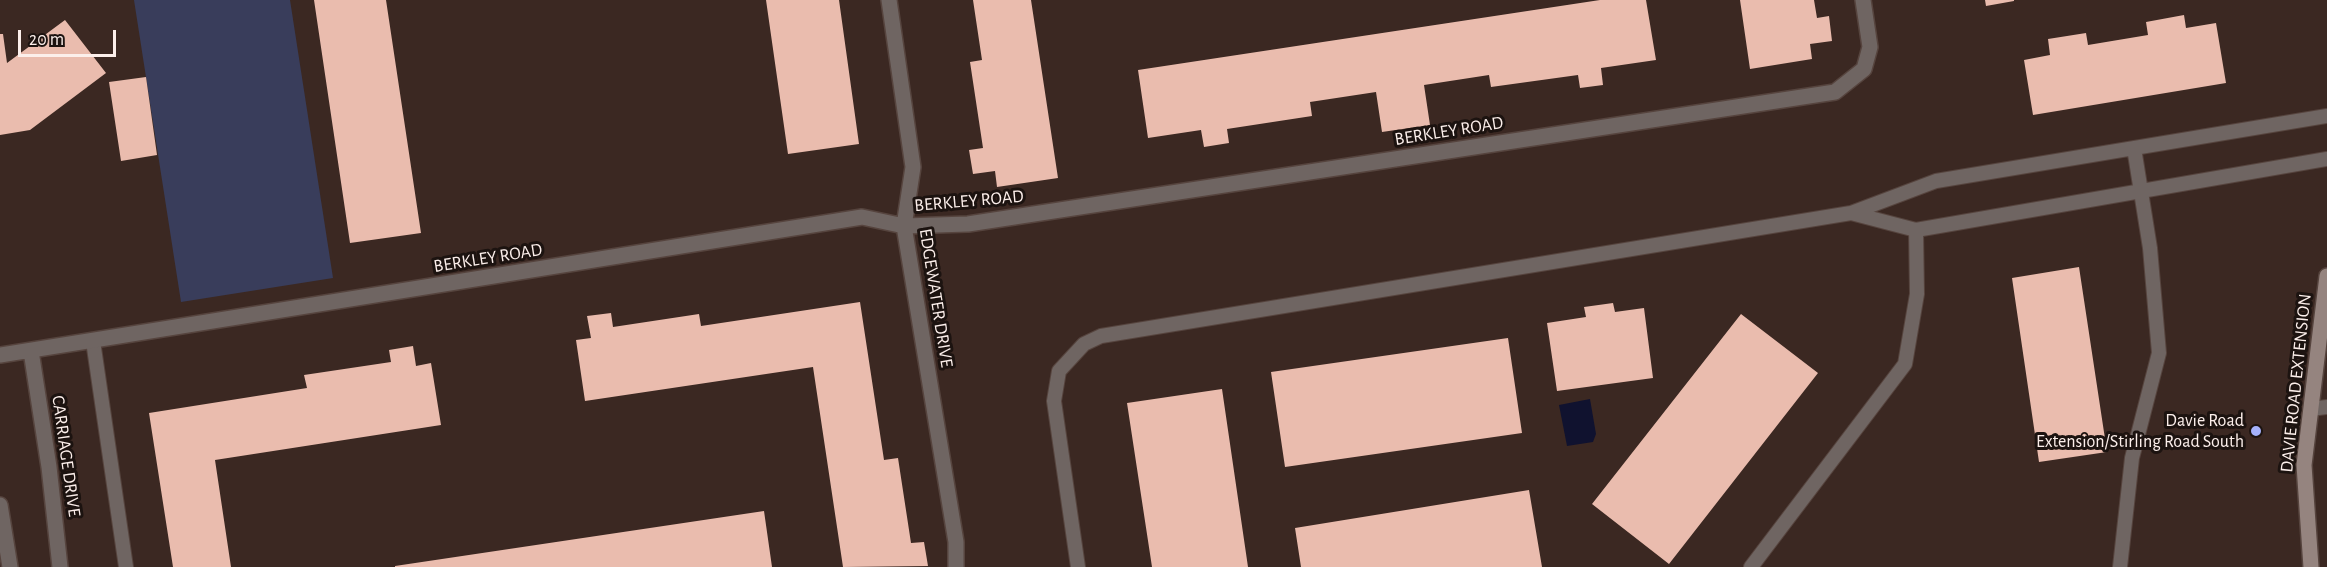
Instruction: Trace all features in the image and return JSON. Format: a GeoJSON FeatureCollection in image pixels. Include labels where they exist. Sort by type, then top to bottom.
{"type":"FeatureCollection","features":[{"type":"Feature","properties":{"kind":"main road","name":"DAVIE ROAD EXTENSION"},"geometry":{"type":"LineString","coordinates":[[2311,567],[2304,465],[2327,276]]}},
{"type":"Feature","properties":{"kind":"street","name":"EDGEWATER DRIVE"},"geometry":{"type":"LineString","coordinates":[[889,0],[913,167],[904,226],[956,542],[956,567]]}},
{"type":"Feature","properties":{"kind":"street","name":"BERKLEY ROAD"},"geometry":{"type":"LineString","coordinates":[[0,355],[862,217],[904,226],[968,224],[1835,92],[1864,69],[1870,47],[1863,0]]}},
{"type":"Feature","properties":{"kind":"street","name":"CARRIAGE DRIVE"},"geometry":{"type":"LineString","coordinates":[[31,351],[49,467],[60,567]]}},
{"type":"Feature","properties":{"kind":"street"},"geometry":{"type":"LineString","coordinates":[[0,505],[10,567]]}},
{"type":"Feature","properties":{"kind":"lane"},"geometry":{"type":"LineString","coordinates":[[1078,567],[1054,401],[1059,371],[1084,344],[1101,336],[1851,213],[1936,181],[2327,116]]}},
{"type":"Feature","properties":{"kind":"lane"},"geometry":{"type":"LineString","coordinates":[[2120,567],[2132,458],[2159,353],[2150,248],[2134,148]]}},
{"type":"Feature","properties":{"kind":"lane"},"geometry":{"type":"LineString","coordinates":[[1851,213],[1917,230],[2327,159]]}},
{"type":"Feature","properties":{"kind":"lane"},"geometry":{"type":"LineString","coordinates":[[1751,567],[1905,364],[1917,294],[1917,230]]}},
{"type":"Feature","properties":{"kind":"lane"},"geometry":{"type":"LineString","coordinates":[[93,341],[126,567]]}},
{"type":"Feature","properties":{"kind":"lane"},"geometry":{"type":"LineString","coordinates":[[2311,409],[2327,407]]}},
{"type":"Feature","properties":{"kind":"shaded area"},"geometry":{"type":"Polygon","coordinates":[[[134,0],[290,0],[333,278],[181,302],[134,0]]]}},
{"type":"Feature","properties":{"kind":"shaded area"},"geometry":{"type":"Polygon","coordinates":[[[1590,399],[1596,434],[1593,442],[1567,446],[1559,405],[1590,399]]]}},
{"type":"Feature","properties":{"kind":"building"},"geometry":{"type":"Polygon","coordinates":[[[314,0],[386,0],[421,233],[350,243],[314,0]]]}},
{"type":"Feature","properties":{"kind":"building"},"geometry":{"type":"Polygon","coordinates":[[[766,0],[839,0],[859,144],[788,154],[766,0]]]}},
{"type":"Feature","properties":{"kind":"building"},"geometry":{"type":"Polygon","coordinates":[[[973,0],[1031,0],[1058,178],[997,187],[995,171],[973,174],[969,150],[983,148],[970,62],[982,60],[973,0]]]}},
{"type":"Feature","properties":{"kind":"building"},"geometry":{"type":"Polygon","coordinates":[[[1600,0],[1646,0],[1656,60],[1601,68],[1603,85],[1580,88],[1578,75],[1491,87],[1489,75],[1424,85],[1430,125],[1382,132],[1376,92],[1310,102],[1312,116],[1227,129],[1229,143],[1204,147],[1201,130],[1148,138],[1138,70],[1600,0]]]}},
{"type":"Feature","properties":{"kind":"building"},"geometry":{"type":"Polygon","coordinates":[[[1740,0],[1814,0],[1817,18],[1829,16],[1832,41],[1810,44],[1812,59],[1750,69],[1740,0]]]}},
{"type":"Feature","properties":{"kind":"building"},"geometry":{"type":"Polygon","coordinates":[[[1985,0],[2014,0],[2014,1],[1986,6],[1985,0]]]}},
{"type":"Feature","properties":{"kind":"building"},"geometry":{"type":"Polygon","coordinates":[[[2184,15],[2186,28],[2216,23],[2226,83],[2033,115],[2024,60],[2050,55],[2048,39],[2086,33],[2088,45],[2148,35],[2146,22],[2184,15]]]}},
{"type":"Feature","properties":{"kind":"building"},"geometry":{"type":"Polygon","coordinates":[[[65,20],[106,73],[30,130],[0,135],[0,34],[3,34],[7,63],[65,20]]]}},
{"type":"Feature","properties":{"kind":"building"},"geometry":{"type":"Polygon","coordinates":[[[146,77],[157,155],[121,161],[109,82],[146,77]]]}},
{"type":"Feature","properties":{"kind":"building"},"geometry":{"type":"Polygon","coordinates":[[[2079,267],[2107,452],[2039,462],[2012,278],[2079,267]]]}},
{"type":"Feature","properties":{"kind":"building"},"geometry":{"type":"Polygon","coordinates":[[[860,302],[884,460],[898,458],[911,543],[924,542],[928,566],[843,567],[813,367],[585,401],[576,340],[591,338],[587,316],[611,313],[613,327],[699,314],[701,326],[860,302]]]}},
{"type":"Feature","properties":{"kind":"building"},"geometry":{"type":"Polygon","coordinates":[[[1613,303],[1615,312],[1644,308],[1653,378],[1557,391],[1547,323],[1586,317],[1584,307],[1613,303]]]}},
{"type":"Feature","properties":{"kind":"building"},"geometry":{"type":"Polygon","coordinates":[[[1741,314],[1818,373],[1669,564],[1592,504],[1741,314]]]}},
{"type":"Feature","properties":{"kind":"building"},"geometry":{"type":"Polygon","coordinates":[[[1508,338],[1522,433],[1285,467],[1271,372],[1508,338]]]}},
{"type":"Feature","properties":{"kind":"building"},"geometry":{"type":"Polygon","coordinates":[[[413,346],[416,366],[431,363],[441,425],[215,460],[231,567],[173,567],[149,413],[307,388],[304,375],[391,362],[389,350],[413,346]]]}},
{"type":"Feature","properties":{"kind":"building"},"geometry":{"type":"Polygon","coordinates":[[[1222,389],[1248,567],[1152,567],[1127,403],[1222,389]]]}},
{"type":"Feature","properties":{"kind":"building"},"geometry":{"type":"Polygon","coordinates":[[[1529,490],[1542,567],[1301,567],[1295,528],[1529,490]]]}},
{"type":"Feature","properties":{"kind":"building"},"geometry":{"type":"Polygon","coordinates":[[[764,511],[772,567],[395,567],[395,566],[764,511]]]}},
{"type":"Feature","properties":{"kind":"place","name":"Davie Road Extension/Stirling Road South"},"geometry":{"type":"Point","coordinates":[2256,431]}}]}
